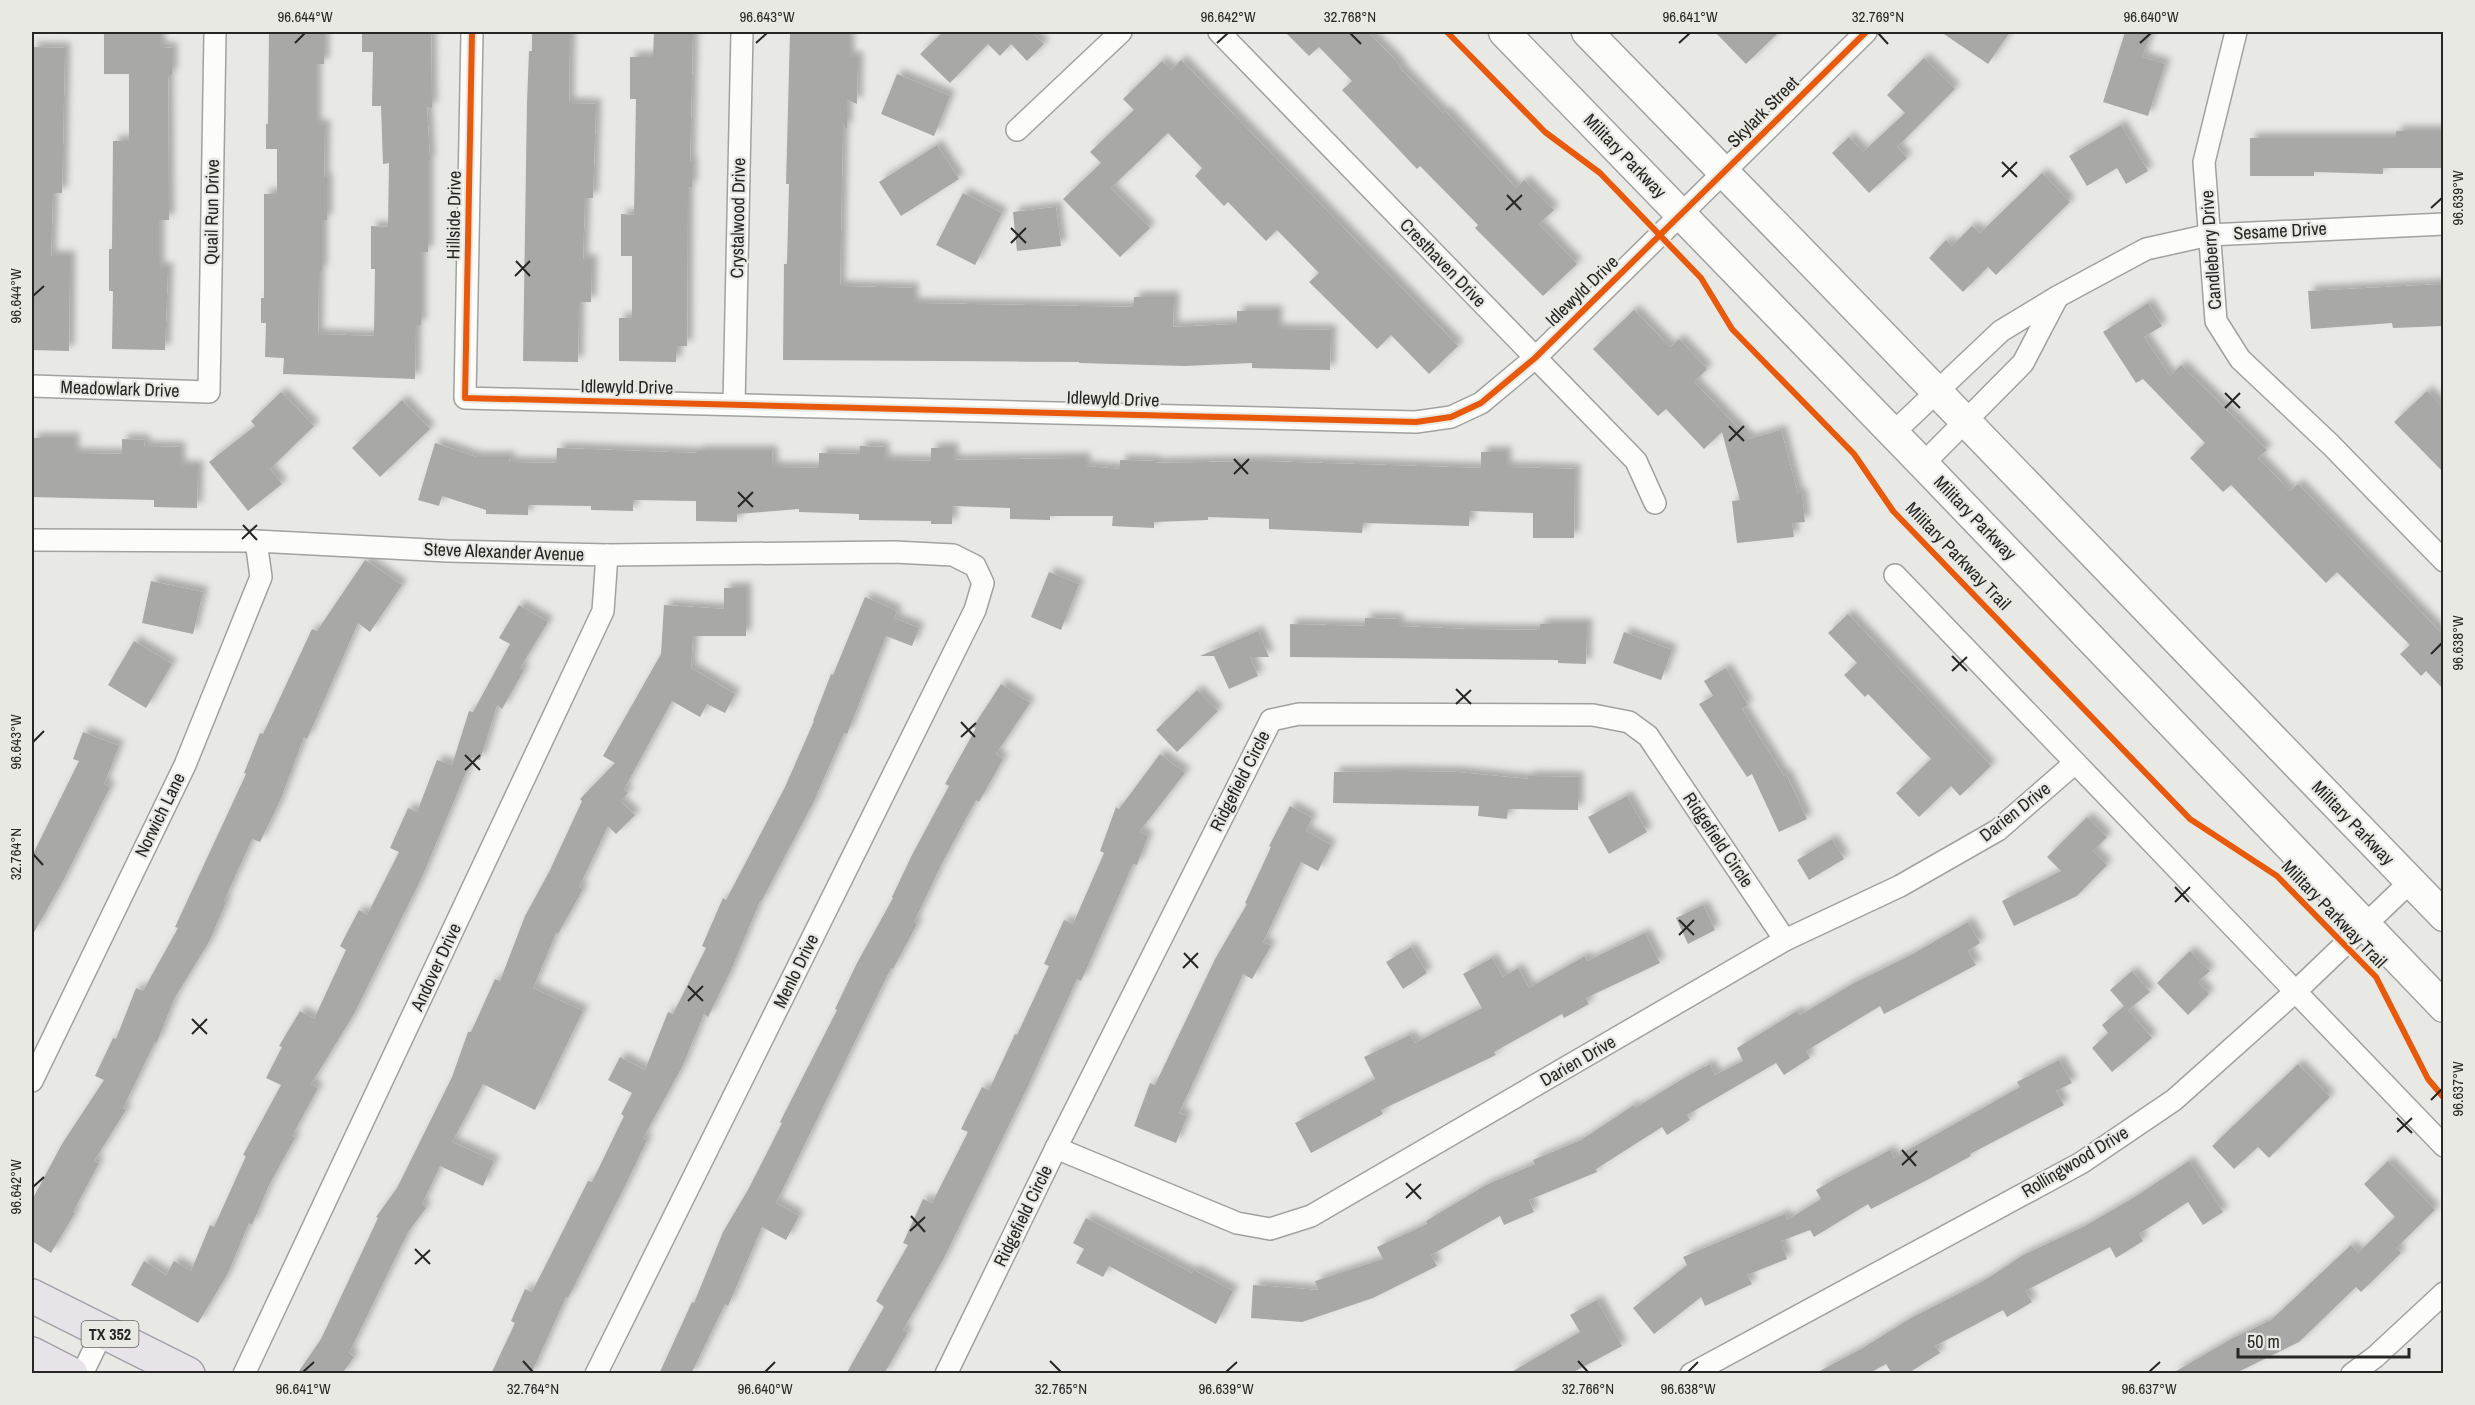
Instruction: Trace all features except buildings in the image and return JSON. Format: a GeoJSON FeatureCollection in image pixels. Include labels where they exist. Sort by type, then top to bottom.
{"type":"FeatureCollection","features":[{"type":"Feature","properties":{"kind":"main road","name":"Military Parkway"},"geometry":{"type":"LineString","coordinates":[[1504,32],[1682,214],[2444,1007]]}},
{"type":"Feature","properties":{"kind":"main road","name":"Military Parkway"},"geometry":{"type":"LineString","coordinates":[[1587,32],[2444,916]]}},
{"type":"Feature","properties":{"kind":"main road","name":"TX 352"},"geometry":{"type":"LineString","coordinates":[[32,1296],[188,1374]]}},
{"type":"Feature","properties":{"kind":"main road"},"geometry":{"type":"LineString","coordinates":[[32,1354],[71,1374]]}},
{"type":"Feature","properties":{"kind":"street","name":"Quail Run Drive"},"geometry":{"type":"LineString","coordinates":[[209,392],[215,32]]}},
{"type":"Feature","properties":{"kind":"street","name":"Hillside Drive"},"geometry":{"type":"LineString","coordinates":[[465,398],[472,32]]}},
{"type":"Feature","properties":{"kind":"street","name":"Crystalwood Drive"},"geometry":{"type":"LineString","coordinates":[[734,404],[742,32]]}},
{"type":"Feature","properties":{"kind":"street"},"geometry":{"type":"LineString","coordinates":[[1017,130],[1121,32]]}},
{"type":"Feature","properties":{"kind":"street","name":"Cresthaven Drive"},"geometry":{"type":"LineString","coordinates":[[1219,32],[1636,461],[1655,503]]}},
{"type":"Feature","properties":{"kind":"street","name":"Skylark Street"},"geometry":{"type":"LineString","coordinates":[[1682,214],[1866,32]]}},
{"type":"Feature","properties":{"kind":"street","name":"Candleberry Drive"},"geometry":{"type":"LineString","coordinates":[[2236,32],[2204,162],[2216,321],[2240,359],[2331,445],[2444,561]]}},
{"type":"Feature","properties":{"kind":"street","name":"Idlewyld Drive"},"geometry":{"type":"LineString","coordinates":[[465,398],[1416,422],[1451,417],[1481,403],[1535,358],[1682,214]]}},
{"type":"Feature","properties":{"kind":"street","name":"Sesame Drive"},"geometry":{"type":"LineString","coordinates":[[1893,433],[2001,331],[2057,297],[2146,249],[2209,235],[2444,224]]}},
{"type":"Feature","properties":{"kind":"street"},"geometry":{"type":"LineString","coordinates":[[1923,464],[2023,363],[2057,297]]}},
{"type":"Feature","properties":{"kind":"street","name":"Meadowlark Drive"},"geometry":{"type":"LineString","coordinates":[[32,386],[209,392]]}},
{"type":"Feature","properties":{"kind":"street","name":"Steve Alexander Avenue"},"geometry":{"type":"LineString","coordinates":[[32,540],[256,541],[448,551],[607,555],[894,552],[953,555],[975,566]]}},
{"type":"Feature","properties":{"kind":"street","name":"Norwich Lane"},"geometry":{"type":"LineString","coordinates":[[32,1081],[189,755],[261,577],[256,541]]}},
{"type":"Feature","properties":{"kind":"street","name":"Andover Drive"},"geometry":{"type":"LineString","coordinates":[[244,1374],[603,611],[607,555]]}},
{"type":"Feature","properties":{"kind":"street","name":"Menlo Drive"},"geometry":{"type":"LineString","coordinates":[[596,1374],[975,610],[983,583],[975,566]]}},
{"type":"Feature","properties":{"kind":"street"},"geometry":{"type":"LineString","coordinates":[[1894,575],[2444,1146]]}},
{"type":"Feature","properties":{"kind":"street","name":"Ridgefield Circle"},"geometry":{"type":"LineString","coordinates":[[946,1374],[1056,1148],[1271,720],[1299,714],[1581,715],[1629,722],[1648,736],[1785,940]]}},
{"type":"Feature","properties":{"kind":"street","name":"Darien Drive"},"geometry":{"type":"LineString","coordinates":[[1056,1148],[1237,1223],[1270,1229],[1311,1216],[1785,940],[1900,886],[1998,830],[2075,763]]}},
{"type":"Feature","properties":{"kind":"street","name":"Rollingwood Drive"},"geometry":{"type":"LineString","coordinates":[[1691,1374],[2081,1162],[2174,1100],[2295,992],[2410,882]]}},
{"type":"Feature","properties":{"kind":"street"},"geometry":{"type":"LineString","coordinates":[[2352,1374],[2375,1357],[2444,1293]]}},
{"type":"Feature","properties":{"kind":"street"},"geometry":{"type":"LineString","coordinates":[[82,1374],[103,1331]]}},
{"type":"Feature","properties":{"kind":"cycle path"},"geometry":{"type":"LineString","coordinates":[[472,32],[465,398],[1416,422],[1451,417],[1481,403],[1535,358],[1866,32]]}},
{"type":"Feature","properties":{"kind":"cycle path","name":"Military Parkway Trail"},"geometry":{"type":"LineString","coordinates":[[1447,32],[1545,132],[1600,173],[1701,278],[1732,329],[1854,454],[1893,511],[2190,819],[2277,876],[2376,977],[2428,1079],[2444,1098]]}}]}
